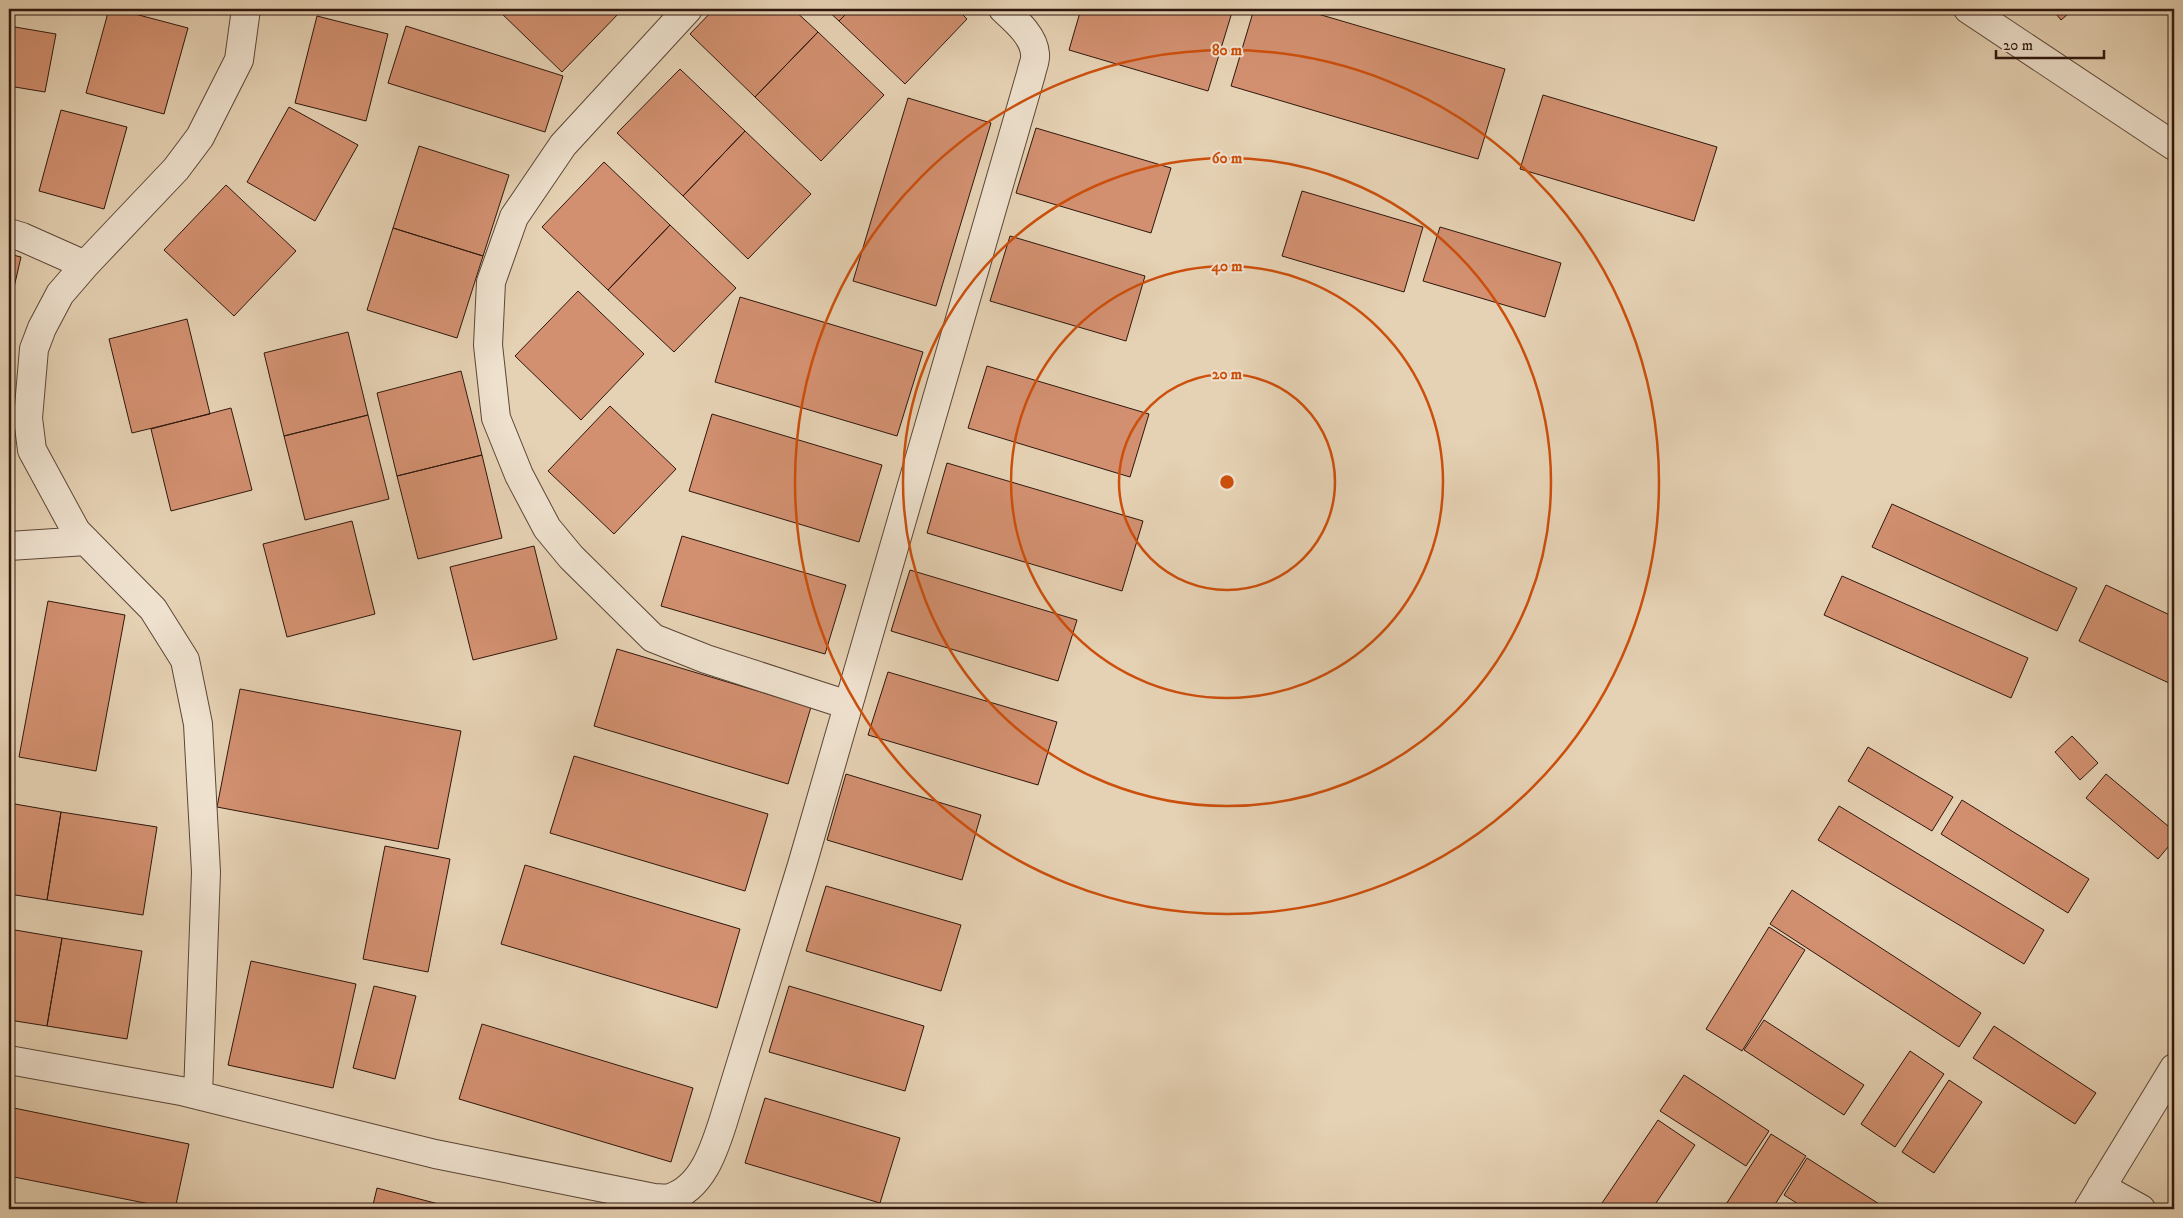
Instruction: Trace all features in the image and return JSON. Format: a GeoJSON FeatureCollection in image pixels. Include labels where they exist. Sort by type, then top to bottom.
{"type":"FeatureCollection","features":[{"type":"Feature","properties":{"kind":"street"},"geometry":{"type":"LineString","coordinates":[[198,1095],[206,872],[198,724],[185,660],[153,608],[76,531],[32,450],[28,418],[34,349],[42,328],[60,294],[84,265],[176,169],[200,137],[239,60],[246,9]]}},
{"type":"Feature","properties":{"kind":"street"},"geometry":{"type":"LineString","coordinates":[[9,1060],[198,1095],[435,1154],[654,1198],[669,1198],[699,1177],[712,1155],[802,865],[1035,55],[1031,42],[1016,22],[1003,9]]}},
{"type":"Feature","properties":{"kind":"street"},"geometry":{"type":"LineString","coordinates":[[1968,9],[2174,146]]}},
{"type":"Feature","properties":{"kind":"street"},"geometry":{"type":"LineString","coordinates":[[675,13],[562,145],[514,217],[491,282],[488,345],[496,418],[518,475],[547,528],[571,557],[653,638],[706,659],[848,705]]}},
{"type":"Feature","properties":{"kind":"street"},"geometry":{"type":"LineString","coordinates":[[9,234],[22,237],[84,265]]}},
{"type":"Feature","properties":{"kind":"street"},"geometry":{"type":"LineString","coordinates":[[9,546],[86,541]]}},
{"type":"Feature","properties":{"kind":"street"},"geometry":{"type":"LineString","coordinates":[[2141,1209],[2094,1198],[2174,1068]]}},
{"type":"Feature","properties":{"kind":"building"},"geometry":{"type":"Polygon","coordinates":[[[109,9],[116,9],[188,28],[164,114],[86,93],[109,9]]]}},
{"type":"Feature","properties":{"kind":"building"},"geometry":{"type":"Polygon","coordinates":[[[497,9],[623,9],[562,72],[497,9]]]}},
{"type":"Feature","properties":{"kind":"building"},"geometry":{"type":"Polygon","coordinates":[[[714,9],[793,9],[818,32],[755,97],[690,34],[714,9]]]}},
{"type":"Feature","properties":{"kind":"building"},"geometry":{"type":"Polygon","coordinates":[[[826,9],[851,9],[839,21],[826,9]]]}},
{"type":"Feature","properties":{"kind":"building"},"geometry":{"type":"Polygon","coordinates":[[[851,9],[957,9],[967,19],[905,84],[839,21],[851,9]]]}},
{"type":"Feature","properties":{"kind":"building"},"geometry":{"type":"Polygon","coordinates":[[[1081,9],[1233,9],[1208,91],[1069,50],[1081,9]]]}},
{"type":"Feature","properties":{"kind":"building"},"geometry":{"type":"Polygon","coordinates":[[[1254,9],[1301,9],[1505,69],[1478,159],[1231,86],[1254,9]]]}},
{"type":"Feature","properties":{"kind":"building"},"geometry":{"type":"Polygon","coordinates":[[[2052,9],[2074,9],[2061,20],[2052,9]]]}},
{"type":"Feature","properties":{"kind":"building"},"geometry":{"type":"Polygon","coordinates":[[[317,16],[388,34],[366,121],[295,103],[317,16]]]}},
{"type":"Feature","properties":{"kind":"building"},"geometry":{"type":"Polygon","coordinates":[[[9,26],[56,34],[45,92],[9,86],[9,26]]]}},
{"type":"Feature","properties":{"kind":"building"},"geometry":{"type":"Polygon","coordinates":[[[406,26],[563,76],[545,132],[388,83],[406,26]]]}},
{"type":"Feature","properties":{"kind":"building"},"geometry":{"type":"Polygon","coordinates":[[[818,32],[884,95],[821,161],[755,97],[818,32]]]}},
{"type":"Feature","properties":{"kind":"building"},"geometry":{"type":"Polygon","coordinates":[[[680,69],[745,131],[683,196],[617,133],[680,69]]]}},
{"type":"Feature","properties":{"kind":"building"},"geometry":{"type":"Polygon","coordinates":[[[1543,95],[1717,147],[1694,221],[1520,169],[1543,95]]]}},
{"type":"Feature","properties":{"kind":"building"},"geometry":{"type":"Polygon","coordinates":[[[908,98],[991,123],[936,306],[853,281],[908,98]]]}},
{"type":"Feature","properties":{"kind":"building"},"geometry":{"type":"Polygon","coordinates":[[[289,107],[358,145],[315,221],[247,182],[289,107]]]}},
{"type":"Feature","properties":{"kind":"building"},"geometry":{"type":"Polygon","coordinates":[[[61,110],[127,127],[104,209],[39,191],[61,110]]]}},
{"type":"Feature","properties":{"kind":"building"},"geometry":{"type":"Polygon","coordinates":[[[1036,128],[1171,168],[1151,233],[1016,193],[1036,128]]]}},
{"type":"Feature","properties":{"kind":"building"},"geometry":{"type":"Polygon","coordinates":[[[745,131],[811,194],[748,259],[683,196],[745,131]]]}},
{"type":"Feature","properties":{"kind":"building"},"geometry":{"type":"Polygon","coordinates":[[[419,146],[509,175],[483,256],[393,228],[419,146]]]}},
{"type":"Feature","properties":{"kind":"building"},"geometry":{"type":"Polygon","coordinates":[[[604,162],[670,225],[608,290],[542,227],[604,162]]]}},
{"type":"Feature","properties":{"kind":"building"},"geometry":{"type":"Polygon","coordinates":[[[226,185],[296,251],[234,316],[164,250],[226,185]]]}},
{"type":"Feature","properties":{"kind":"building"},"geometry":{"type":"Polygon","coordinates":[[[1302,191],[1423,227],[1404,292],[1282,256],[1302,191]]]}},
{"type":"Feature","properties":{"kind":"building"},"geometry":{"type":"Polygon","coordinates":[[[670,225],[736,288],[674,352],[608,290],[670,225]]]}},
{"type":"Feature","properties":{"kind":"building"},"geometry":{"type":"Polygon","coordinates":[[[1440,227],[1561,263],[1545,317],[1423,281],[1440,227]]]}},
{"type":"Feature","properties":{"kind":"building"},"geometry":{"type":"Polygon","coordinates":[[[393,228],[483,256],[457,338],[367,310],[393,228]]]}},
{"type":"Feature","properties":{"kind":"building"},"geometry":{"type":"Polygon","coordinates":[[[1010,236],[1145,276],[1126,341],[990,301],[1010,236]]]}},
{"type":"Feature","properties":{"kind":"building"},"geometry":{"type":"Polygon","coordinates":[[[9,254],[21,257],[9,309],[9,254]]]}},
{"type":"Feature","properties":{"kind":"building"},"geometry":{"type":"Polygon","coordinates":[[[578,291],[644,354],[581,420],[515,356],[578,291]]]}},
{"type":"Feature","properties":{"kind":"building"},"geometry":{"type":"Polygon","coordinates":[[[740,297],[923,352],[897,436],[715,382],[740,297]]]}},
{"type":"Feature","properties":{"kind":"building"},"geometry":{"type":"Polygon","coordinates":[[[187,319],[210,414],[132,433],[109,339],[187,319]]]}},
{"type":"Feature","properties":{"kind":"building"},"geometry":{"type":"Polygon","coordinates":[[[348,332],[368,415],[284,436],[264,353],[348,332]]]}},
{"type":"Feature","properties":{"kind":"building"},"geometry":{"type":"Polygon","coordinates":[[[987,366],[1149,414],[1130,477],[968,428],[987,366]]]}},
{"type":"Feature","properties":{"kind":"building"},"geometry":{"type":"Polygon","coordinates":[[[461,371],[482,455],[397,476],[377,393],[461,371]]]}},
{"type":"Feature","properties":{"kind":"building"},"geometry":{"type":"Polygon","coordinates":[[[610,406],[676,469],[614,534],[548,471],[610,406]]]}},
{"type":"Feature","properties":{"kind":"building"},"geometry":{"type":"Polygon","coordinates":[[[231,408],[252,490],[171,511],[151,429],[231,408]]]}},
{"type":"Feature","properties":{"kind":"building"},"geometry":{"type":"Polygon","coordinates":[[[712,414],[882,465],[859,542],[689,491],[712,414]]]}},
{"type":"Feature","properties":{"kind":"building"},"geometry":{"type":"Polygon","coordinates":[[[368,415],[389,499],[305,520],[284,436],[368,415]]]}},
{"type":"Feature","properties":{"kind":"building"},"geometry":{"type":"Polygon","coordinates":[[[482,455],[502,538],[418,559],[397,476],[482,455]]]}},
{"type":"Feature","properties":{"kind":"building"},"geometry":{"type":"Polygon","coordinates":[[[947,463],[1143,521],[1122,591],[927,533],[947,463]]]}},
{"type":"Feature","properties":{"kind":"building"},"geometry":{"type":"Polygon","coordinates":[[[1892,504],[2077,588],[2057,631],[1872,547],[1892,504]]]}},
{"type":"Feature","properties":{"kind":"building"},"geometry":{"type":"Polygon","coordinates":[[[352,521],[375,614],[287,637],[263,544],[352,521]]]}},
{"type":"Feature","properties":{"kind":"building"},"geometry":{"type":"Polygon","coordinates":[[[682,536],[846,585],[825,654],[661,606],[682,536]]]}},
{"type":"Feature","properties":{"kind":"building"},"geometry":{"type":"Polygon","coordinates":[[[534,546],[557,639],[473,660],[450,567],[534,546]]]}},
{"type":"Feature","properties":{"kind":"building"},"geometry":{"type":"Polygon","coordinates":[[[910,570],[1077,620],[1058,681],[891,631],[910,570]]]}},
{"type":"Feature","properties":{"kind":"building"},"geometry":{"type":"Polygon","coordinates":[[[1842,576],[2028,658],[2011,698],[1824,615],[1842,576]]]}},
{"type":"Feature","properties":{"kind":"building"},"geometry":{"type":"Polygon","coordinates":[[[2106,585],[2174,617],[2174,676],[2171,684],[2079,641],[2106,585]]]}},
{"type":"Feature","properties":{"kind":"building"},"geometry":{"type":"Polygon","coordinates":[[[48,601],[125,615],[96,771],[19,757],[48,601]]]}},
{"type":"Feature","properties":{"kind":"building"},"geometry":{"type":"Polygon","coordinates":[[[617,649],[811,707],[788,784],[594,726],[617,649]]]}},
{"type":"Feature","properties":{"kind":"building"},"geometry":{"type":"Polygon","coordinates":[[[888,672],[1057,722],[1038,785],[868,735],[888,672]]]}},
{"type":"Feature","properties":{"kind":"building"},"geometry":{"type":"Polygon","coordinates":[[[240,689],[461,731],[438,849],[217,807],[240,689]]]}},
{"type":"Feature","properties":{"kind":"building"},"geometry":{"type":"Polygon","coordinates":[[[2072,736],[2098,763],[2080,780],[2055,752],[2072,736]]]}},
{"type":"Feature","properties":{"kind":"building"},"geometry":{"type":"Polygon","coordinates":[[[1868,747],[1953,797],[1932,831],[1848,781],[1868,747]]]}},
{"type":"Feature","properties":{"kind":"building"},"geometry":{"type":"Polygon","coordinates":[[[574,756],[768,814],[745,891],[550,833],[574,756]]]}},
{"type":"Feature","properties":{"kind":"building"},"geometry":{"type":"Polygon","coordinates":[[[846,774],[981,815],[962,880],[827,840],[846,774]]]}},
{"type":"Feature","properties":{"kind":"building"},"geometry":{"type":"Polygon","coordinates":[[[2106,774],[2174,831],[2174,840],[2158,859],[2086,798],[2106,774]]]}},
{"type":"Feature","properties":{"kind":"building"},"geometry":{"type":"Polygon","coordinates":[[[1962,800],[2089,879],[2068,913],[1941,834],[1962,800]]]}},
{"type":"Feature","properties":{"kind":"building"},"geometry":{"type":"Polygon","coordinates":[[[9,803],[61,812],[47,900],[9,894],[9,803]]]}},
{"type":"Feature","properties":{"kind":"building"},"geometry":{"type":"Polygon","coordinates":[[[1839,806],[2044,930],[2024,964],[1818,840],[1839,806]]]}},
{"type":"Feature","properties":{"kind":"building"},"geometry":{"type":"Polygon","coordinates":[[[61,812],[157,827],[143,915],[47,900],[61,812]]]}},
{"type":"Feature","properties":{"kind":"building"},"geometry":{"type":"Polygon","coordinates":[[[385,846],[450,859],[428,972],[363,959],[385,846]]]}},
{"type":"Feature","properties":{"kind":"building"},"geometry":{"type":"Polygon","coordinates":[[[525,865],[740,929],[717,1008],[501,944],[525,865]]]}},
{"type":"Feature","properties":{"kind":"building"},"geometry":{"type":"Polygon","coordinates":[[[826,886],[961,925],[941,991],[806,951],[826,886]]]}},
{"type":"Feature","properties":{"kind":"building"},"geometry":{"type":"Polygon","coordinates":[[[1792,890],[1981,1013],[1959,1047],[1770,924],[1792,890]]]}},
{"type":"Feature","properties":{"kind":"building"},"geometry":{"type":"Polygon","coordinates":[[[1769,927],[1805,950],[1742,1051],[1706,1029],[1769,927]]]}},
{"type":"Feature","properties":{"kind":"building"},"geometry":{"type":"Polygon","coordinates":[[[9,929],[62,938],[47,1026],[9,1020],[9,929]]]}},
{"type":"Feature","properties":{"kind":"building"},"geometry":{"type":"Polygon","coordinates":[[[62,938],[142,951],[127,1039],[47,1026],[62,938]]]}},
{"type":"Feature","properties":{"kind":"building"},"geometry":{"type":"Polygon","coordinates":[[[251,961],[356,984],[333,1088],[228,1065],[251,961]]]}},
{"type":"Feature","properties":{"kind":"building"},"geometry":{"type":"Polygon","coordinates":[[[374,986],[416,996],[395,1079],[353,1068],[374,986]]]}},
{"type":"Feature","properties":{"kind":"building"},"geometry":{"type":"Polygon","coordinates":[[[789,986],[924,1026],[905,1091],[769,1052],[789,986]]]}},
{"type":"Feature","properties":{"kind":"building"},"geometry":{"type":"Polygon","coordinates":[[[1764,1020],[1864,1085],[1844,1115],[1744,1050],[1764,1020]]]}},
{"type":"Feature","properties":{"kind":"building"},"geometry":{"type":"Polygon","coordinates":[[[482,1024],[693,1088],[671,1162],[459,1099],[482,1024]]]}},
{"type":"Feature","properties":{"kind":"building"},"geometry":{"type":"Polygon","coordinates":[[[1994,1026],[2096,1093],[2075,1124],[1973,1058],[1994,1026]]]}},
{"type":"Feature","properties":{"kind":"building"},"geometry":{"type":"Polygon","coordinates":[[[1910,1051],[1944,1074],[1895,1147],[1861,1124],[1910,1051]]]}},
{"type":"Feature","properties":{"kind":"building"},"geometry":{"type":"Polygon","coordinates":[[[1684,1075],[1769,1131],[1746,1166],[1660,1111],[1684,1075]]]}},
{"type":"Feature","properties":{"kind":"building"},"geometry":{"type":"Polygon","coordinates":[[[1949,1080],[1982,1102],[1934,1173],[1902,1152],[1949,1080]]]}},
{"type":"Feature","properties":{"kind":"building"},"geometry":{"type":"Polygon","coordinates":[[[765,1098],[900,1138],[880,1203],[745,1163],[765,1098]]]}},
{"type":"Feature","properties":{"kind":"building"},"geometry":{"type":"Polygon","coordinates":[[[9,1107],[189,1144],[175,1209],[9,1176],[9,1107]]]}},
{"type":"Feature","properties":{"kind":"building"},"geometry":{"type":"Polygon","coordinates":[[[1658,1120],[1695,1145],[1652,1209],[1598,1209],[1658,1120]]]}},
{"type":"Feature","properties":{"kind":"building"},"geometry":{"type":"Polygon","coordinates":[[[1771,1134],[1806,1156],[1772,1209],[1723,1209],[1771,1134]]]}},
{"type":"Feature","properties":{"kind":"building"},"geometry":{"type":"Polygon","coordinates":[[[1807,1158],[1887,1209],[1806,1209],[1784,1195],[1807,1158]]]}},
{"type":"Feature","properties":{"kind":"building"},"geometry":{"type":"Polygon","coordinates":[[[377,1188],[458,1209],[372,1209],[377,1188]]]}}]}
